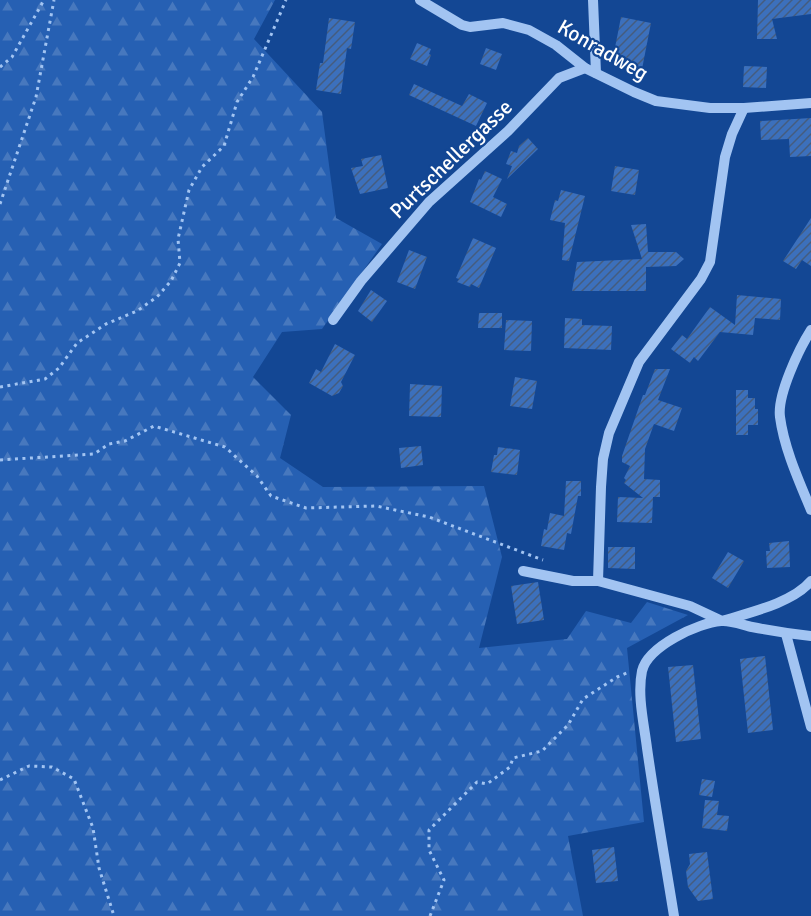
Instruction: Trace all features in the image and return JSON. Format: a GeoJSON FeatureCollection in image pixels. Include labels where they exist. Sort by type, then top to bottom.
{"type":"FeatureCollection","features":[{"type":"Feature","properties":{"kind":"street","name":"Konradweg"},"geometry":{"type":"LineString","coordinates":[[420,0],[462,25],[470,27],[503,23],[529,30],[556,45],[585,68],[656,101],[710,108],[811,103]]}},
{"type":"Feature","properties":{"kind":"street"},"geometry":{"type":"LineString","coordinates":[[593,0],[596,73]]}},
{"type":"Feature","properties":{"kind":"street","name":"Purtschellergasse"},"geometry":{"type":"LineString","coordinates":[[333,320],[361,281],[429,202],[508,131],[559,78],[585,68]]}},
{"type":"Feature","properties":{"kind":"street"},"geometry":{"type":"LineString","coordinates":[[598,581],[603,459],[609,433],[639,362],[701,279],[710,262],[725,157],[744,108]]}},
{"type":"Feature","properties":{"kind":"street"},"geometry":{"type":"LineString","coordinates":[[811,330],[795,358],[780,407],[780,417],[794,468],[811,510]]}},
{"type":"Feature","properties":{"kind":"street"},"geometry":{"type":"LineString","coordinates":[[523,571],[573,581],[598,581],[690,606],[722,621],[786,634],[811,636]]}},
{"type":"Feature","properties":{"kind":"street"},"geometry":{"type":"LineString","coordinates":[[674,916],[644,724],[642,669],[658,648],[670,640],[686,632],[781,601],[806,587],[811,581]]}},
{"type":"Feature","properties":{"kind":"street"},"geometry":{"type":"LineString","coordinates":[[786,634],[811,728]]}},
{"type":"Feature","properties":{"kind":"path"},"geometry":{"type":"LineString","coordinates":[[0,67],[12,57],[44,0]]}},
{"type":"Feature","properties":{"kind":"path"},"geometry":{"type":"LineString","coordinates":[[0,204],[36,97],[54,0]]}},
{"type":"Feature","properties":{"kind":"path"},"geometry":{"type":"LineString","coordinates":[[0,387],[45,379],[59,368],[77,344],[106,324],[137,311],[157,297],[171,280],[180,263],[178,239],[189,190],[202,167],[224,146],[237,102],[253,77],[286,0]]}},
{"type":"Feature","properties":{"kind":"path"},"geometry":{"type":"LineString","coordinates":[[0,460],[94,454],[109,444],[125,441],[154,426],[225,447],[257,476],[271,496],[288,502],[306,508],[376,506],[429,518],[545,561]]}},
{"type":"Feature","properties":{"kind":"path"},"geometry":{"type":"LineString","coordinates":[[430,916],[444,880],[429,850],[429,830],[477,782],[487,784],[510,767],[513,758],[542,751],[568,725],[584,699],[617,677],[642,669]]}},
{"type":"Feature","properties":{"kind":"path"},"geometry":{"type":"LineString","coordinates":[[0,780],[29,766],[52,767],[74,779],[93,828],[99,868],[114,916]]}},
{"type":"Feature","properties":{"kind":"green space"},"geometry":{"type":"Polygon","coordinates":[[[0,0],[275,0],[254,39],[322,112],[336,218],[382,244],[322,329],[282,332],[253,377],[291,415],[280,458],[323,487],[484,486],[502,557],[479,648],[567,639],[586,611],[631,623],[647,602],[688,615],[627,648],[644,822],[568,836],[583,916],[0,916],[0,0]]]}},
{"type":"Feature","properties":{"kind":"building"},"geometry":{"type":"Polygon","coordinates":[[[758,0],[811,0],[811,14],[772,19],[777,39],[757,39],[758,0]]]}},
{"type":"Feature","properties":{"kind":"building"},"geometry":{"type":"Polygon","coordinates":[[[621,17],[651,23],[642,69],[612,63],[621,17]]]}},
{"type":"Feature","properties":{"kind":"building"},"geometry":{"type":"Polygon","coordinates":[[[329,18],[355,22],[351,49],[347,48],[341,94],[316,90],[320,63],[323,63],[329,18]]]}},
{"type":"Feature","properties":{"kind":"building"},"geometry":{"type":"Polygon","coordinates":[[[417,43],[431,49],[427,66],[410,59],[417,43]]]}},
{"type":"Feature","properties":{"kind":"building"},"geometry":{"type":"Polygon","coordinates":[[[486,48],[502,54],[496,70],[480,64],[486,48]]]}},
{"type":"Feature","properties":{"kind":"building"},"geometry":{"type":"Polygon","coordinates":[[[744,66],[767,67],[766,88],[743,87],[744,66]]]}},
{"type":"Feature","properties":{"kind":"building"},"geometry":{"type":"Polygon","coordinates":[[[414,84],[462,106],[469,94],[487,103],[476,126],[409,95],[414,84]]]}},
{"type":"Feature","properties":{"kind":"building"},"geometry":{"type":"Polygon","coordinates":[[[811,118],[811,156],[790,157],[789,139],[761,140],[760,121],[811,118]]]}},
{"type":"Feature","properties":{"kind":"building"},"geometry":{"type":"Polygon","coordinates":[[[528,138],[538,149],[507,179],[512,166],[506,164],[511,151],[517,153],[519,146],[528,138]]]}},
{"type":"Feature","properties":{"kind":"building"},"geometry":{"type":"Polygon","coordinates":[[[381,155],[388,188],[360,194],[351,168],[363,166],[361,159],[381,155]]]}},
{"type":"Feature","properties":{"kind":"building"},"geometry":{"type":"Polygon","coordinates":[[[615,166],[639,170],[635,195],[611,191],[615,166]]]}},
{"type":"Feature","properties":{"kind":"building"},"geometry":{"type":"Polygon","coordinates":[[[485,171],[502,179],[493,197],[507,204],[501,217],[470,202],[479,179],[481,180],[485,171]]]}},
{"type":"Feature","properties":{"kind":"building"},"geometry":{"type":"Polygon","coordinates":[[[561,190],[585,196],[569,261],[562,260],[565,223],[550,220],[555,200],[558,201],[561,190]]]}},
{"type":"Feature","properties":{"kind":"building"},"geometry":{"type":"Polygon","coordinates":[[[811,218],[811,266],[802,260],[796,269],[783,261],[811,218]]]}},
{"type":"Feature","properties":{"kind":"building"},"geometry":{"type":"Polygon","coordinates":[[[646,224],[648,252],[676,252],[684,259],[676,266],[646,267],[646,291],[572,291],[577,262],[642,259],[631,225],[646,224]]]}},
{"type":"Feature","properties":{"kind":"building"},"geometry":{"type":"Polygon","coordinates":[[[473,238],[496,248],[479,288],[457,282],[459,279],[456,278],[473,238]]]}},
{"type":"Feature","properties":{"kind":"building"},"geometry":{"type":"Polygon","coordinates":[[[409,250],[427,257],[415,289],[397,282],[409,250]]]}},
{"type":"Feature","properties":{"kind":"building"},"geometry":{"type":"Polygon","coordinates":[[[371,290],[387,301],[372,322],[358,311],[371,290]]]}},
{"type":"Feature","properties":{"kind":"building"},"geometry":{"type":"Polygon","coordinates":[[[737,295],[781,299],[780,320],[755,318],[753,335],[720,332],[698,361],[694,357],[690,363],[671,349],[682,335],[687,339],[710,307],[735,325],[737,295]]]}},
{"type":"Feature","properties":{"kind":"building"},"geometry":{"type":"Polygon","coordinates":[[[479,313],[502,313],[502,328],[478,328],[479,313]]]}},
{"type":"Feature","properties":{"kind":"building"},"geometry":{"type":"Polygon","coordinates":[[[565,318],[582,319],[582,325],[612,326],[611,350],[564,348],[565,318]]]}},
{"type":"Feature","properties":{"kind":"building"},"geometry":{"type":"Polygon","coordinates":[[[506,320],[532,321],[531,351],[504,350],[506,320]]]}},
{"type":"Feature","properties":{"kind":"building"},"geometry":{"type":"Polygon","coordinates":[[[335,344],[355,355],[341,382],[343,386],[339,393],[332,396],[309,383],[316,369],[321,372],[335,344]]]}},
{"type":"Feature","properties":{"kind":"building"},"geometry":{"type":"Polygon","coordinates":[[[655,369],[670,369],[658,400],[682,408],[674,431],[654,424],[645,449],[644,479],[660,480],[660,497],[653,497],[652,523],[617,522],[618,497],[643,498],[624,483],[630,466],[622,462],[622,456],[643,395],[645,395],[655,369]]]}},
{"type":"Feature","properties":{"kind":"building"},"geometry":{"type":"Polygon","coordinates":[[[515,377],[537,381],[532,409],[510,406],[515,377]]]}},
{"type":"Feature","properties":{"kind":"building"},"geometry":{"type":"Polygon","coordinates":[[[410,384],[442,386],[441,417],[409,416],[410,384]]]}},
{"type":"Feature","properties":{"kind":"building"},"geometry":{"type":"Polygon","coordinates":[[[736,390],[748,390],[748,398],[755,398],[755,409],[758,409],[758,425],[748,425],[748,435],[736,435],[736,390]]]}},
{"type":"Feature","properties":{"kind":"building"},"geometry":{"type":"Polygon","coordinates":[[[421,446],[423,465],[401,468],[399,448],[421,446]]]}},
{"type":"Feature","properties":{"kind":"building"},"geometry":{"type":"Polygon","coordinates":[[[498,447],[520,450],[517,475],[491,472],[498,447]]]}},
{"type":"Feature","properties":{"kind":"building"},"geometry":{"type":"Polygon","coordinates":[[[566,481],[581,481],[581,496],[578,496],[571,534],[567,533],[564,550],[541,546],[550,513],[564,516],[566,481]]]}},
{"type":"Feature","properties":{"kind":"building"},"geometry":{"type":"Polygon","coordinates":[[[789,541],[790,567],[767,568],[766,551],[770,551],[769,543],[789,541]]]}},
{"type":"Feature","properties":{"kind":"building"},"geometry":{"type":"Polygon","coordinates":[[[608,547],[635,547],[635,569],[608,568],[608,547]]]}},
{"type":"Feature","properties":{"kind":"building"},"geometry":{"type":"Polygon","coordinates":[[[728,552],[744,561],[728,588],[712,578],[728,552]]]}},
{"type":"Feature","properties":{"kind":"building"},"geometry":{"type":"Polygon","coordinates":[[[538,582],[544,620],[517,624],[511,586],[538,582]]]}},
{"type":"Feature","properties":{"kind":"building"},"geometry":{"type":"Polygon","coordinates":[[[765,656],[773,730],[748,733],[740,659],[765,656]]]}},
{"type":"Feature","properties":{"kind":"building"},"geometry":{"type":"Polygon","coordinates":[[[693,665],[701,739],[676,742],[668,667],[693,665]]]}},
{"type":"Feature","properties":{"kind":"building"},"geometry":{"type":"Polygon","coordinates":[[[702,779],[715,781],[712,797],[699,795],[702,779]]]}},
{"type":"Feature","properties":{"kind":"building"},"geometry":{"type":"Polygon","coordinates":[[[705,800],[719,801],[717,815],[729,816],[727,831],[702,828],[705,800]]]}},
{"type":"Feature","properties":{"kind":"building"},"geometry":{"type":"Polygon","coordinates":[[[614,847],[618,881],[596,883],[592,850],[614,847]]]}},
{"type":"Feature","properties":{"kind":"building"},"geometry":{"type":"Polygon","coordinates":[[[707,852],[713,899],[698,901],[688,887],[686,871],[690,864],[689,854],[707,852]]]}}]}
